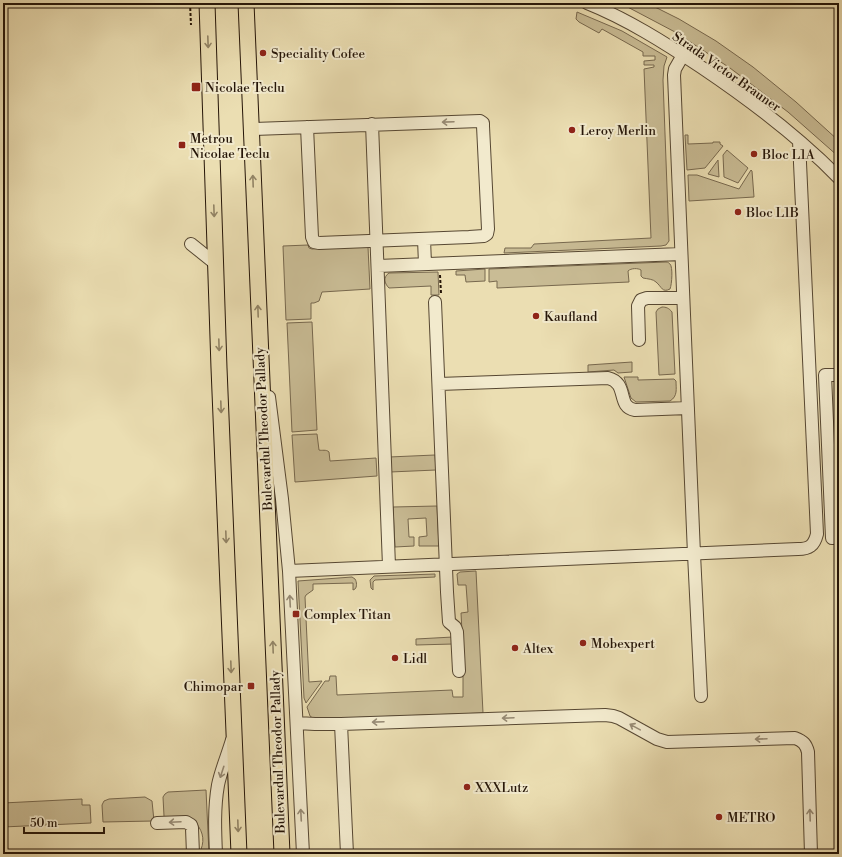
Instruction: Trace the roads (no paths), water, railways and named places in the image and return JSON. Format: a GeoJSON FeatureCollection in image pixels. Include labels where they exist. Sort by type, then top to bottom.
{"type":"FeatureCollection","features":[{"type":"Feature","properties":{"kind":"main road"},"geometry":{"type":"LineString","coordinates":[[207,3],[239,854]]}},
{"type":"Feature","properties":{"kind":"main road","name":"Bulevardul Theodor Pallady"},"geometry":{"type":"LineString","coordinates":[[246,3],[282,854]]}},
{"type":"Feature","properties":{"kind":"street","name":"Strada Victor Brauner"},"geometry":{"type":"LineString","coordinates":[[587,3],[652,36],[683,55],[746,99],[799,141],[839,178]]}},
{"type":"Feature","properties":{"kind":"street"},"geometry":{"type":"LineString","coordinates":[[683,55],[675,69],[674,75],[701,696]]}},
{"type":"Feature","properties":{"kind":"street"},"geometry":{"type":"LineString","coordinates":[[251,129],[372,124],[480,121],[483,123],[488,223],[487,234],[484,236],[424,239],[314,242],[312,237],[307,127]]}},
{"type":"Feature","properties":{"kind":"street"},"geometry":{"type":"LineString","coordinates":[[372,124],[389,566]]}},
{"type":"Feature","properties":{"kind":"street"},"geometry":{"type":"LineString","coordinates":[[289,571],[805,549],[811,546],[817,534],[799,141]]}},
{"type":"Feature","properties":{"kind":"street"},"geometry":{"type":"LineString","coordinates":[[424,239],[425,264]]}},
{"type":"Feature","properties":{"kind":"street"},"geometry":{"type":"LineString","coordinates":[[191,244],[216,264]]}},
{"type":"Feature","properties":{"kind":"street"},"geometry":{"type":"LineString","coordinates":[[378,266],[681,254]]}},
{"type":"Feature","properties":{"kind":"street"},"geometry":{"type":"LineString","coordinates":[[639,340],[638,306],[641,300],[647,298],[683,298]]}},
{"type":"Feature","properties":{"kind":"street"},"geometry":{"type":"LineString","coordinates":[[435,302],[449,622],[455,627],[457,632],[459,671]]}},
{"type":"Feature","properties":{"kind":"street"},"geometry":{"type":"LineString","coordinates":[[260,350],[265,371],[273,428],[289,571],[303,854]]}},
{"type":"Feature","properties":{"kind":"street"},"geometry":{"type":"LineString","coordinates":[[839,375],[825,375],[832,538],[839,537]]}},
{"type":"Feature","properties":{"kind":"street"},"geometry":{"type":"LineString","coordinates":[[438,384],[608,378],[613,379],[621,387],[625,403],[631,409],[688,408]]}},
{"type":"Feature","properties":{"kind":"street"},"geometry":{"type":"LineString","coordinates":[[297,723],[341,724],[605,715],[620,718],[658,739],[667,742],[794,738],[804,743],[808,752],[811,854]]}},
{"type":"Feature","properties":{"kind":"street"},"geometry":{"type":"LineString","coordinates":[[341,724],[347,854]]}},
{"type":"Feature","properties":{"kind":"street"},"geometry":{"type":"LineString","coordinates":[[216,854],[214,818],[216,798],[234,734]]}},
{"type":"Feature","properties":{"kind":"street"},"geometry":{"type":"LineString","coordinates":[[157,823],[188,823],[192,828],[193,854]]}},
{"type":"Feature","properties":{"kind":"place","name":"Speciality Cofee"},"geometry":{"type":"Point","coordinates":[263,53]}},
{"type":"Feature","properties":{"kind":"place","name":"Nicolae Teclu"},"geometry":{"type":"Point","coordinates":[196,87]}},
{"type":"Feature","properties":{"kind":"place","name":"Leroy Merlin"},"geometry":{"type":"Point","coordinates":[572,130]}},
{"type":"Feature","properties":{"kind":"place","name":"Metrou Nicolae Teclu"},"geometry":{"type":"Point","coordinates":[182,145]}},
{"type":"Feature","properties":{"kind":"place","name":"Bloc L1A"},"geometry":{"type":"Point","coordinates":[754,154]}},
{"type":"Feature","properties":{"kind":"place","name":"Bloc L1B"},"geometry":{"type":"Point","coordinates":[738,212]}},
{"type":"Feature","properties":{"kind":"place","name":"Kaufland"},"geometry":{"type":"Point","coordinates":[536,316]}},
{"type":"Feature","properties":{"kind":"place","name":"Complex Titan"},"geometry":{"type":"Point","coordinates":[296,614]}},
{"type":"Feature","properties":{"kind":"place","name":"Mobexpert"},"geometry":{"type":"Point","coordinates":[583,643]}},
{"type":"Feature","properties":{"kind":"place","name":"Altex"},"geometry":{"type":"Point","coordinates":[515,648]}},
{"type":"Feature","properties":{"kind":"place","name":"Lidl"},"geometry":{"type":"Point","coordinates":[395,658]}},
{"type":"Feature","properties":{"kind":"place","name":"Chimopar"},"geometry":{"type":"Point","coordinates":[251,686]}},
{"type":"Feature","properties":{"kind":"place","name":"XXXLutz"},"geometry":{"type":"Point","coordinates":[467,787]}},
{"type":"Feature","properties":{"kind":"place","name":"METRO"},"geometry":{"type":"Point","coordinates":[719,817]}}]}
